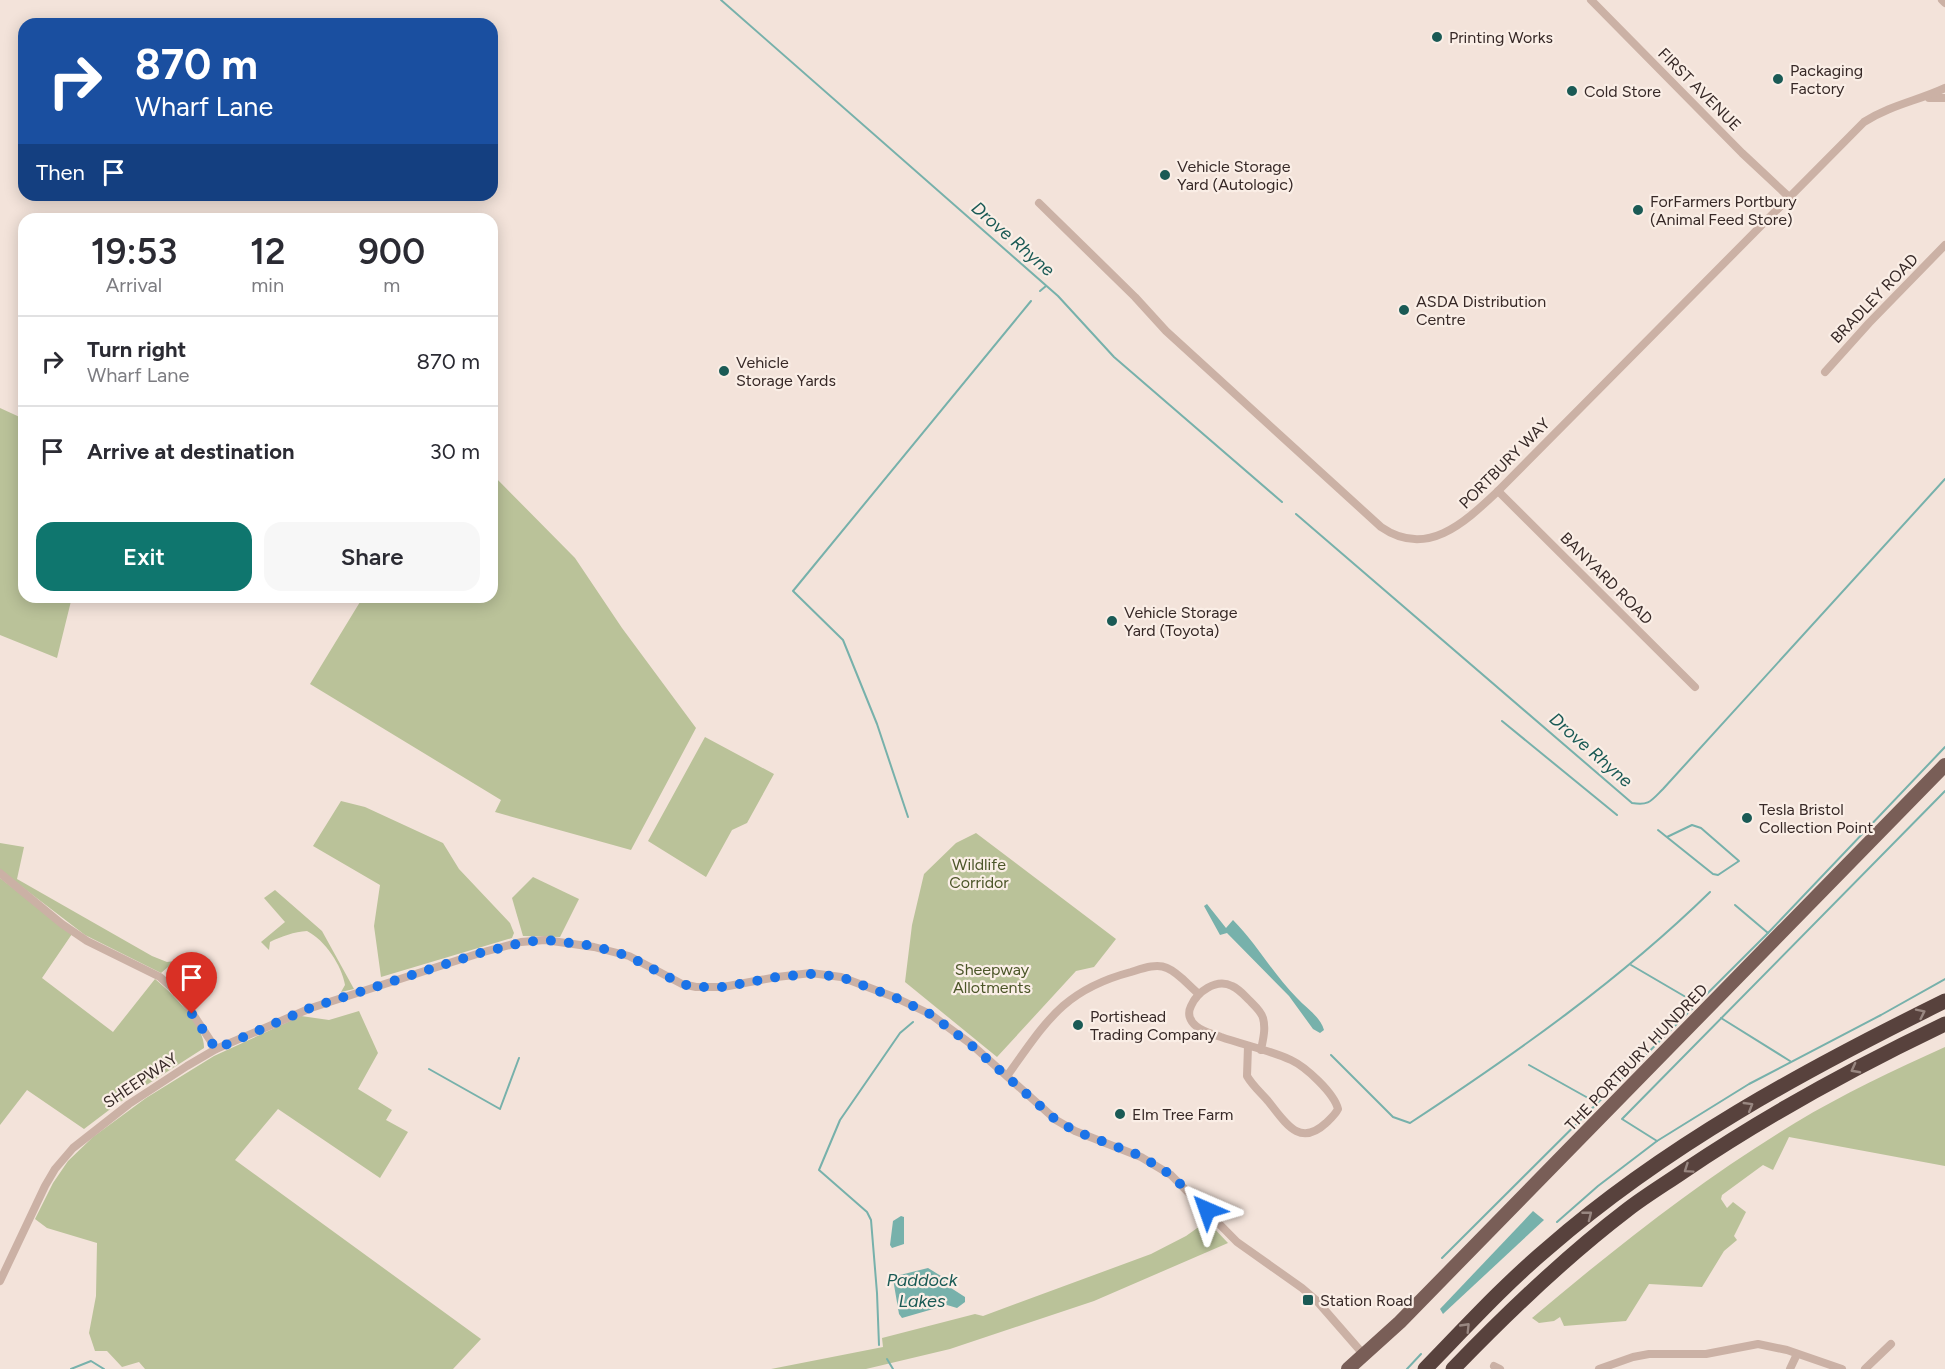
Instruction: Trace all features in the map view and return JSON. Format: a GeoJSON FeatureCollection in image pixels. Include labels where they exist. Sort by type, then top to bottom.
{"type":"FeatureCollection","features":[{"type":"Feature","properties":{"kind":"highway"},"geometry":{"type":"LineString","coordinates":[[1425,1369],[1499,1293],[1548,1248],[1586,1216],[1656,1165],[1704,1133],[1827,1060],[1945,1001]]}},
{"type":"Feature","properties":{"kind":"highway"},"geometry":{"type":"LineString","coordinates":[[1453,1369],[1558,1267],[1629,1209],[1711,1153],[1784,1108],[1945,1024]]}},
{"type":"Feature","properties":{"kind":"main road","name":"THE PORTBURY HUNDRED"},"geometry":{"type":"LineString","coordinates":[[1348,1369],[1400,1322],[1945,765]]}},
{"type":"Feature","properties":{"kind":"street","name":"FIRST AVENUE"},"geometry":{"type":"LineString","coordinates":[[1591,0],[1742,153],[1789,197]]}},
{"type":"Feature","properties":{"kind":"street","name":"PORTBURY WAY"},"geometry":{"type":"LineString","coordinates":[[1039,203],[1135,297],[1166,331],[1392,535],[1431,538],[1465,522],[1498,491],[1864,122],[1884,110],[1923,99],[1945,88]]}},
{"type":"Feature","properties":{"kind":"street","name":"PORTBURY WAY"},"geometry":{"type":"LineString","coordinates":[[1923,99],[1945,98]]}},
{"type":"Feature","properties":{"kind":"street","name":"BRADLEY ROAD"},"geometry":{"type":"LineString","coordinates":[[1825,372],[1945,245]]}},
{"type":"Feature","properties":{"kind":"street","name":"BANYARD ROAD"},"geometry":{"type":"LineString","coordinates":[[1498,491],[1695,687]]}},
{"type":"Feature","properties":{"kind":"street"},"geometry":{"type":"LineString","coordinates":[[0,873],[62,924],[87,941],[160,977],[181,996],[216,1049]]}},
{"type":"Feature","properties":{"kind":"street","name":"SHEEPWAY"},"geometry":{"type":"LineString","coordinates":[[0,1281],[45,1186],[55,1169],[73,1148],[129,1104],[216,1049],[293,1015],[368,989],[519,942],[546,940],[594,946],[628,956],[682,984],[696,987],[723,987],[777,977],[811,974],[841,977],[894,997],[930,1014],[970,1044],[1056,1120],[1075,1131],[1141,1156],[1171,1175],[1237,1242],[1307,1292],[1364,1355]]}},
{"type":"Feature","properties":{"kind":"street"},"geometry":{"type":"LineString","coordinates":[[1007,1076],[1050,1017],[1072,996],[1090,986],[1110,978],[1160,966],[1172,971],[1199,994]]}},
{"type":"Feature","properties":{"kind":"street"},"geometry":{"type":"LineString","coordinates":[[1248,1046],[1247,1076],[1288,1126],[1298,1132],[1310,1133],[1319,1129],[1335,1115],[1338,1109],[1335,1100],[1306,1069],[1293,1060],[1248,1046],[1196,1027],[1189,1018],[1189,1013],[1199,994],[1216,984],[1229,984],[1240,991],[1262,1015],[1264,1033],[1261,1050]]}},
{"type":"Feature","properties":{"kind":"street"},"geometry":{"type":"LineString","coordinates":[[1865,1369],[1891,1344]]}},
{"type":"Feature","properties":{"kind":"street"},"geometry":{"type":"LineString","coordinates":[[1599,1369],[1649,1354],[1706,1354],[1748,1345],[1768,1345],[1842,1369]]}},
{"type":"Feature","properties":{"kind":"street"},"geometry":{"type":"LineString","coordinates":[[1790,1369],[1797,1354]]}},
{"type":"Feature","properties":{"kind":"green space"},"geometry":{"type":"Polygon","coordinates":[[[0,408],[18,416],[18,603],[71,603],[57,658],[0,635],[0,408]]]}},
{"type":"Feature","properties":{"kind":"green space"},"geometry":{"type":"Polygon","coordinates":[[[498,480],[575,558],[622,628],[696,728],[631,850],[495,812],[501,800],[310,684],[359,603],[498,603],[498,480]]]}},
{"type":"Feature","properties":{"kind":"green space"},"geometry":{"type":"Polygon","coordinates":[[[705,737],[774,774],[747,823],[732,830],[706,877],[648,841],[705,737]]]}},
{"type":"Feature","properties":{"kind":"green space"},"geometry":{"type":"Polygon","coordinates":[[[341,801],[365,807],[443,843],[459,869],[510,923],[514,933],[512,938],[381,977],[374,926],[380,885],[313,846],[341,801]]]}},
{"type":"Feature","properties":{"kind":"green space","name":"Sheepway Allotments"},"geometry":{"type":"Polygon","coordinates":[[[976,833],[1116,939],[1094,967],[1076,971],[997,1057],[905,982],[912,925],[924,874],[956,843],[976,833]]]}},
{"type":"Feature","properties":{"kind":"green space"},"geometry":{"type":"Polygon","coordinates":[[[0,843],[24,847],[17,879],[152,956],[167,962],[175,961],[161,973],[85,935],[0,870],[0,843]]]}},
{"type":"Feature","properties":{"kind":"green space"},"geometry":{"type":"Polygon","coordinates":[[[533,877],[579,899],[560,937],[523,936],[512,898],[533,877]]]}},
{"type":"Feature","properties":{"kind":"green space"},"geometry":{"type":"Polygon","coordinates":[[[0,878],[72,934],[42,978],[113,1032],[155,979],[170,992],[193,1020],[203,1039],[204,1048],[117,1104],[84,1129],[27,1090],[0,1125],[0,878]]]}},
{"type":"Feature","properties":{"kind":"green space"},"geometry":{"type":"Polygon","coordinates":[[[275,890],[322,931],[354,989],[341,992],[345,985],[336,962],[326,947],[307,931],[297,932],[270,942],[269,950],[261,942],[285,922],[264,898],[275,890]]]}},
{"type":"Feature","properties":{"kind":"green space"},"geometry":{"type":"Polygon","coordinates":[[[359,1011],[378,1053],[358,1089],[392,1110],[386,1120],[408,1132],[380,1178],[278,1109],[235,1160],[481,1339],[453,1369],[145,1369],[139,1362],[122,1367],[107,1351],[95,1351],[89,1333],[96,1296],[97,1243],[47,1228],[35,1219],[53,1183],[68,1161],[93,1137],[146,1098],[214,1056],[301,1016],[329,1020],[359,1011]]]}},
{"type":"Feature","properties":{"kind":"green space"},"geometry":{"type":"Polygon","coordinates":[[[1945,1047],[1945,1166],[1789,1137],[1773,1170],[1763,1165],[1722,1195],[1721,1199],[1727,1208],[1733,1202],[1746,1212],[1734,1236],[1737,1240],[1724,1251],[1702,1287],[1649,1284],[1626,1321],[1564,1326],[1560,1317],[1554,1321],[1539,1323],[1532,1318],[1660,1215],[1726,1167],[1813,1112],[1945,1047]]]}},
{"type":"Feature","properties":{"kind":"green space"},"geometry":{"type":"Polygon","coordinates":[[[1207,1221],[1228,1243],[1094,1301],[950,1349],[866,1369],[771,1369],[883,1347],[882,1338],[975,1314],[983,1316],[1151,1254],[1186,1236],[1207,1221]]]}},
{"type":"Feature","properties":{"kind":"water"},"geometry":{"type":"Polygon","coordinates":[[[1207,904],[1226,928],[1233,920],[1242,929],[1288,989],[1316,1016],[1324,1030],[1320,1033],[1313,1029],[1289,996],[1227,933],[1220,935],[1204,906],[1207,904]]]}},
{"type":"Feature","properties":{"kind":"water"},"geometry":{"type":"Polygon","coordinates":[[[1533,1211],[1544,1220],[1443,1314],[1440,1309],[1533,1211]]]}},
{"type":"Feature","properties":{"kind":"water","name":"Paddock Lakes"},"geometry":{"type":"Polygon","coordinates":[[[901,1216],[904,1217],[904,1244],[892,1248],[890,1245],[893,1221],[901,1216]]]}},
{"type":"Feature","properties":{"kind":"water","name":"Paddock Lakes"},"geometry":{"type":"Polygon","coordinates":[[[928,1268],[965,1297],[965,1302],[957,1308],[947,1305],[902,1318],[899,1314],[893,1279],[896,1276],[928,1268]]]}},
{"type":"Feature","properties":{"kind":"waterway","name":"Drove Rhyne"},"geometry":{"type":"LineString","coordinates":[[721,0],[1058,296],[1114,357],[1282,502]]}},
{"type":"Feature","properties":{"kind":"waterway"},"geometry":{"type":"LineString","coordinates":[[1040,291],[1046,286]]}},
{"type":"Feature","properties":{"kind":"waterway"},"geometry":{"type":"LineString","coordinates":[[908,817],[877,724],[843,640],[793,591],[1031,301]]}},
{"type":"Feature","properties":{"kind":"waterway","name":"Drove Rhyne"},"geometry":{"type":"LineString","coordinates":[[1296,514],[1632,803],[1642,804],[1663,789],[1945,479]]}},
{"type":"Feature","properties":{"kind":"waterway"},"geometry":{"type":"LineString","coordinates":[[1502,721],[1617,815]]}},
{"type":"Feature","properties":{"kind":"waterway"},"geometry":{"type":"LineString","coordinates":[[1442,1258],[1768,933],[1945,747]]}},
{"type":"Feature","properties":{"kind":"waterway"},"geometry":{"type":"LineString","coordinates":[[1657,1141],[1622,1119],[1945,791]]}},
{"type":"Feature","properties":{"kind":"waterway"},"geometry":{"type":"LineString","coordinates":[[1658,830],[1713,874],[1718,875],[1739,861],[1701,828],[1692,825],[1667,837]]}},
{"type":"Feature","properties":{"kind":"waterway"},"geometry":{"type":"LineString","coordinates":[[1331,1055],[1393,1117],[1410,1123],[1566,1015],[1640,956],[1710,892]]}},
{"type":"Feature","properties":{"kind":"waterway"},"geometry":{"type":"LineString","coordinates":[[1735,905],[1768,933]]}},
{"type":"Feature","properties":{"kind":"waterway"},"geometry":{"type":"LineString","coordinates":[[1631,965],[1696,1003]]}},
{"type":"Feature","properties":{"kind":"waterway"},"geometry":{"type":"LineString","coordinates":[[1557,1222],[1598,1186],[1657,1141],[1749,1084],[1945,979]]}},
{"type":"Feature","properties":{"kind":"waterway"},"geometry":{"type":"LineString","coordinates":[[1721,1018],[1790,1061]]}},
{"type":"Feature","properties":{"kind":"waterway"},"geometry":{"type":"LineString","coordinates":[[879,1345],[871,1220],[867,1212],[819,1170],[840,1120],[900,1033],[913,1022]]}},
{"type":"Feature","properties":{"kind":"waterway"},"geometry":{"type":"LineString","coordinates":[[429,1069],[500,1109],[519,1058]]}},
{"type":"Feature","properties":{"kind":"waterway"},"geometry":{"type":"LineString","coordinates":[[1529,1065],[1597,1103]]}},
{"type":"Feature","properties":{"kind":"waterway"},"geometry":{"type":"LineString","coordinates":[[1407,1369],[1421,1354]]}},
{"type":"Feature","properties":{"kind":"waterway"},"geometry":{"type":"LineString","coordinates":[[887,1359],[893,1369]]}},
{"type":"Feature","properties":{"kind":"waterway"},"geometry":{"type":"LineString","coordinates":[[71,1369],[91,1361],[104,1369]]}},
{"type":"Feature","properties":{"kind":"place","name":"Printing Works"},"geometry":{"type":"Point","coordinates":[1437,37]}},
{"type":"Feature","properties":{"kind":"place","name":"Packaging Factory"},"geometry":{"type":"Point","coordinates":[1778,79]}},
{"type":"Feature","properties":{"kind":"place","name":"Cold Store"},"geometry":{"type":"Point","coordinates":[1572,91]}},
{"type":"Feature","properties":{"kind":"place","name":"Vehicle Storage Yard (Autologic)"},"geometry":{"type":"Point","coordinates":[1165,175]}},
{"type":"Feature","properties":{"kind":"place","name":"ForFarmers Portbury (Animal Feed Store)"},"geometry":{"type":"Point","coordinates":[1638,210]}},
{"type":"Feature","properties":{"kind":"place","name":"ASDA Distribution Centre"},"geometry":{"type":"Point","coordinates":[1404,310]}},
{"type":"Feature","properties":{"kind":"place","name":"Vehicle Storage Yards"},"geometry":{"type":"Point","coordinates":[724,371]}},
{"type":"Feature","properties":{"kind":"place","name":"Vehicle Storage Yard (Toyota)"},"geometry":{"type":"Point","coordinates":[1112,621]}},
{"type":"Feature","properties":{"kind":"place","name":"Tesla Bristol Collection Point"},"geometry":{"type":"Point","coordinates":[1747,818]}},
{"type":"Feature","properties":{"kind":"place","name":"Portishead Trading Company"},"geometry":{"type":"Point","coordinates":[1078,1025]}},
{"type":"Feature","properties":{"kind":"place","name":"Elm Tree Farm"},"geometry":{"type":"Point","coordinates":[1120,1114]}},
{"type":"Feature","properties":{"kind":"place","name":"Station Road"},"geometry":{"type":"Point","coordinates":[1308,1300]}},
{"type":"Feature","properties":{"kind":"route"},"geometry":{"type":"LineString","coordinates":[[192,1014],[216,1049],[310,1008],[480,953],[519,942],[546,940],[594,946],[628,956],[682,984],[696,987],[723,987],[777,977],[811,974],[841,977],[894,997],[930,1014],[970,1044],[1056,1120],[1075,1131],[1141,1156],[1171,1175],[1207,1210]]}},
{"type":"Feature","properties":{"kind":"park label","name":"Wildlife Corridor"},"geometry":{"type":"Point","coordinates":[979,873]}}]}
